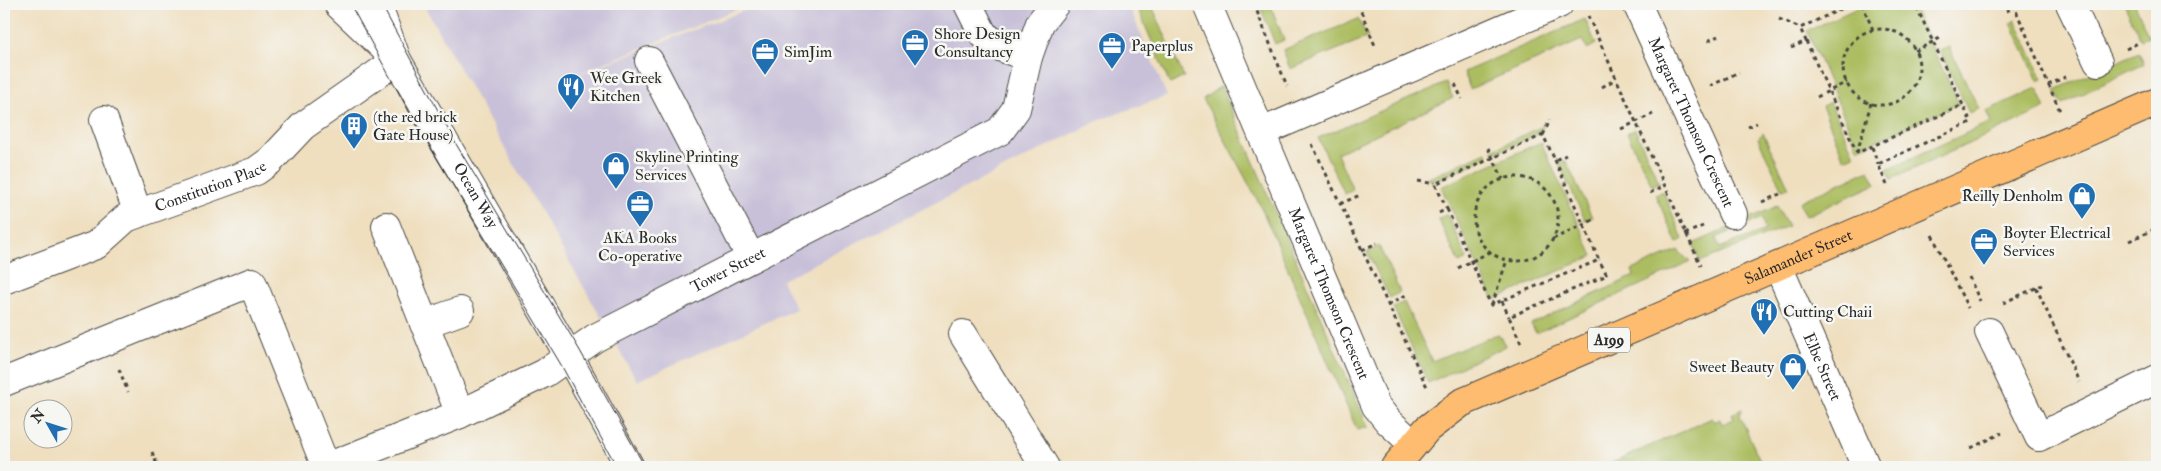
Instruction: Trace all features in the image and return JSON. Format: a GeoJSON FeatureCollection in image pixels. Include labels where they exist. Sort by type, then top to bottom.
{"type":"FeatureCollection","features":[{"type":"Feature","properties":{"kind":"main road","name":"Salamander Street"},"geometry":{"type":"LineString","coordinates":[[1442,417],[1461,404],[2157,102]]}},
{"type":"Feature","properties":{"kind":"main road","name":"A199"},"geometry":{"type":"LineString","coordinates":[[1395,467],[1413,444],[1442,417]]}},
{"type":"Feature","properties":{"kind":"street"},"geometry":{"type":"LineString","coordinates":[[338,4],[397,60]]}},
{"type":"Feature","properties":{"kind":"street","name":"Ocean Way"},"geometry":{"type":"LineString","coordinates":[[377,4],[397,60],[569,356],[630,467]]}},
{"type":"Feature","properties":{"kind":"street"},"geometry":{"type":"LineString","coordinates":[[968,4],[983,34],[1000,47],[1028,57]]}},
{"type":"Feature","properties":{"kind":"street","name":"Tower Street"},"geometry":{"type":"LineString","coordinates":[[326,467],[460,414],[545,373],[595,338],[1000,131],[1016,109],[1028,57],[1040,23],[1055,4]]}},
{"type":"Feature","properties":{"kind":"street","name":"Margaret Thomson Crescent"},"geometry":{"type":"LineString","coordinates":[[1207,4],[1376,406],[1388,421],[1413,444]]}},
{"type":"Feature","properties":{"kind":"street"},"geometry":{"type":"LineString","coordinates":[[1262,132],[1559,4]]}},
{"type":"Feature","properties":{"kind":"street","name":"Margaret Thomson Crescent"},"geometry":{"type":"LineString","coordinates":[[1637,4],[1734,214]]}},
{"type":"Feature","properties":{"kind":"street"},"geometry":{"type":"LineString","coordinates":[[2070,4],[2098,62]]}},
{"type":"Feature","properties":{"kind":"street","name":"Constitution Place"},"geometry":{"type":"LineString","coordinates":[[4,280],[96,245],[126,218],[256,171],[270,161],[303,126],[397,60]]}},
{"type":"Feature","properties":{"kind":"street"},"geometry":{"type":"LineString","coordinates":[[649,61],[751,258]]}},
{"type":"Feature","properties":{"kind":"street"},"geometry":{"type":"LineString","coordinates":[[104,120],[138,213]]}},
{"type":"Feature","properties":{"kind":"street"},"geometry":{"type":"LineString","coordinates":[[386,226],[460,414]]}},
{"type":"Feature","properties":{"kind":"street","name":"Elbe Street"},"geometry":{"type":"LineString","coordinates":[[1778,266],[1866,467]]}},
{"type":"Feature","properties":{"kind":"street"},"geometry":{"type":"LineString","coordinates":[[4,382],[252,282],[326,467]]}},
{"type":"Feature","properties":{"kind":"street"},"geometry":{"type":"LineString","coordinates":[[424,324],[460,311]]}},
{"type":"Feature","properties":{"kind":"street"},"geometry":{"type":"LineString","coordinates":[[1986,320],[2039,437],[2157,379]]}},
{"type":"Feature","properties":{"kind":"street"},"geometry":{"type":"LineString","coordinates":[[963,334],[1045,467]]}},
{"type":"Feature","properties":{"kind":"path"},"geometry":{"type":"LineString","coordinates":[[1254,4],[1299,116],[1442,417]]}},
{"type":"Feature","properties":{"kind":"path"},"geometry":{"type":"LineString","coordinates":[[1358,4],[1388,78]]}},
{"type":"Feature","properties":{"kind":"path"},"geometry":{"type":"LineString","coordinates":[[1800,28],[1852,4]]}},
{"type":"Feature","properties":{"kind":"path"},"geometry":{"type":"LineString","coordinates":[[1862,4],[1873,30]]}},
{"type":"Feature","properties":{"kind":"path"},"geometry":{"type":"LineString","coordinates":[[1878,164],[1971,122],[1915,4]]}},
{"type":"Feature","properties":{"kind":"path"},"geometry":{"type":"LineString","coordinates":[[2006,11],[2013,6],[2072,139]]}},
{"type":"Feature","properties":{"kind":"path"},"geometry":{"type":"LineString","coordinates":[[1586,12],[1714,293]]}},
{"type":"Feature","properties":{"kind":"path"},"geometry":{"type":"LineString","coordinates":[[1779,19],[1800,28],[1857,154]]}},
{"type":"Feature","properties":{"kind":"path"},"geometry":{"type":"LineString","coordinates":[[1884,29],[1898,33],[1906,38],[1915,50],[1919,63],[1914,86],[1908,94],[1891,103],[1871,103],[1856,95],[1847,82],[1843,62],[1848,50],[1856,39],[1873,30],[1884,29]]}},
{"type":"Feature","properties":{"kind":"path"},"geometry":{"type":"LineString","coordinates":[[1708,41],[1718,36]]}},
{"type":"Feature","properties":{"kind":"path"},"geometry":{"type":"LineString","coordinates":[[1915,50],[1942,37]]}},
{"type":"Feature","properties":{"kind":"path"},"geometry":{"type":"LineString","coordinates":[[1791,48],[1806,41]]}},
{"type":"Feature","properties":{"kind":"path"},"geometry":{"type":"LineString","coordinates":[[1726,79],[1739,72]]}},
{"type":"Feature","properties":{"kind":"path"},"geometry":{"type":"LineString","coordinates":[[1602,87],[1616,79]]}},
{"type":"Feature","properties":{"kind":"path"},"geometry":{"type":"LineString","coordinates":[[1817,97],[1847,82]]}},
{"type":"Feature","properties":{"kind":"path"},"geometry":{"type":"LineString","coordinates":[[1857,154],[1871,103]]}},
{"type":"Feature","properties":{"kind":"path"},"geometry":{"type":"LineString","coordinates":[[1857,154],[1963,105]]}},
{"type":"Feature","properties":{"kind":"path"},"geometry":{"type":"LineString","coordinates":[[1418,181],[1435,184],[1543,135],[1550,120]]}},
{"type":"Feature","properties":{"kind":"path"},"geometry":{"type":"LineString","coordinates":[[1748,127],[1757,123]]}},
{"type":"Feature","properties":{"kind":"path"},"geometry":{"type":"LineString","coordinates":[[1509,317],[1607,276],[1543,135]]}},
{"type":"Feature","properties":{"kind":"path"},"geometry":{"type":"LineString","coordinates":[[1872,147],[1878,164],[1979,330],[1986,320],[1969,277]]}},
{"type":"Feature","properties":{"kind":"path"},"geometry":{"type":"LineString","coordinates":[[1488,148],[1503,180]]}},
{"type":"Feature","properties":{"kind":"path"},"geometry":{"type":"LineString","coordinates":[[1555,160],[1566,155]]}},
{"type":"Feature","properties":{"kind":"path"},"geometry":{"type":"LineString","coordinates":[[1523,178],[1535,182],[1546,190],[1554,200],[1558,225],[1553,239],[1547,248],[1535,257],[1525,260],[1507,260],[1490,252],[1476,232],[1475,213],[1479,201],[1486,190],[1503,180],[1523,178]]}},
{"type":"Feature","properties":{"kind":"path"},"geometry":{"type":"LineString","coordinates":[[1435,184],[1492,306]]}},
{"type":"Feature","properties":{"kind":"path"},"geometry":{"type":"LineString","coordinates":[[1650,192],[1664,186]]}},
{"type":"Feature","properties":{"kind":"path"},"geometry":{"type":"LineString","coordinates":[[1340,204],[1360,195]]}},
{"type":"Feature","properties":{"kind":"path"},"geometry":{"type":"LineString","coordinates":[[1439,212],[1446,209]]}},
{"type":"Feature","properties":{"kind":"path"},"geometry":{"type":"LineString","coordinates":[[1553,239],[1595,219]]}},
{"type":"Feature","properties":{"kind":"path"},"geometry":{"type":"LineString","coordinates":[[2128,241],[2157,228]]}},
{"type":"Feature","properties":{"kind":"path"},"geometry":{"type":"LineString","coordinates":[[1362,250],[1377,242]]}},
{"type":"Feature","properties":{"kind":"path"},"geometry":{"type":"LineString","coordinates":[[1458,268],[1490,252]]}},
{"type":"Feature","properties":{"kind":"path"},"geometry":{"type":"LineString","coordinates":[[1492,306],[1507,260]]}},
{"type":"Feature","properties":{"kind":"path"},"geometry":{"type":"LineString","coordinates":[[1492,306],[1599,260]]}},
{"type":"Feature","properties":{"kind":"path"},"geometry":{"type":"LineString","coordinates":[[2002,303],[2042,285]]}},
{"type":"Feature","properties":{"kind":"path"},"geometry":{"type":"LineString","coordinates":[[2036,287],[2080,384]]}},
{"type":"Feature","properties":{"kind":"path"},"geometry":{"type":"LineString","coordinates":[[1388,305],[1406,295]]}},
{"type":"Feature","properties":{"kind":"path"},"geometry":{"type":"LineString","coordinates":[[1502,301],[1535,372]]}},
{"type":"Feature","properties":{"kind":"path"},"geometry":{"type":"LineString","coordinates":[[152,452],[158,467]]}},
{"type":"Feature","properties":{"kind":"shaded area"},"geometry":{"type":"Polygon","coordinates":[[[423,4],[750,4],[535,91],[761,4],[1128,4],[1167,96],[1102,119],[782,280],[796,309],[637,381],[423,4]]]}},
{"type":"Feature","properties":{"kind":"green space"},"geometry":{"type":"Polygon","coordinates":[[[1136,4],[1151,4],[1184,77],[1170,84],[1136,4]]]}},
{"type":"Feature","properties":{"kind":"green space"},"geometry":{"type":"Polygon","coordinates":[[[1259,4],[1270,4],[1284,40],[1275,44],[1259,4]]]}},
{"type":"Feature","properties":{"kind":"green space"},"geometry":{"type":"Polygon","coordinates":[[[1866,4],[1912,4],[1959,104],[1858,149],[1807,31],[1866,4]]]}},
{"type":"Feature","properties":{"kind":"green space"},"geometry":{"type":"Polygon","coordinates":[[[2124,4],[2135,4],[2149,37],[2141,40],[2124,4]]]}},
{"type":"Feature","properties":{"kind":"green space"},"geometry":{"type":"Polygon","coordinates":[[[1358,19],[1368,37],[1290,69],[1283,50],[1358,19]]]}},
{"type":"Feature","properties":{"kind":"green space"},"geometry":{"type":"Polygon","coordinates":[[[1585,19],[1596,44],[1587,49],[1582,40],[1470,89],[1464,72],[1585,19]]]}},
{"type":"Feature","properties":{"kind":"green space"},"geometry":{"type":"Polygon","coordinates":[[[2015,20],[2043,79],[2038,81],[2011,23],[2015,20]]]}},
{"type":"Feature","properties":{"kind":"green space"},"geometry":{"type":"Polygon","coordinates":[[[1949,47],[1979,109],[1969,113],[1940,51],[1949,47]]]}},
{"type":"Feature","properties":{"kind":"green space"},"geometry":{"type":"Polygon","coordinates":[[[2139,52],[2144,64],[2062,104],[2055,90],[2139,52]]]}},
{"type":"Feature","properties":{"kind":"green space"},"geometry":{"type":"Polygon","coordinates":[[[1446,83],[1453,98],[1337,153],[1353,190],[1345,194],[1318,138],[1446,83]]]}},
{"type":"Feature","properties":{"kind":"green space"},"geometry":{"type":"Polygon","coordinates":[[[1221,86],[1368,427],[1357,430],[1261,207],[1203,99],[1221,86]]]}},
{"type":"Feature","properties":{"kind":"green space"},"geometry":{"type":"Polygon","coordinates":[[[2037,88],[2046,108],[1892,179],[1887,169],[1991,122],[1986,111],[2037,88]]]}},
{"type":"Feature","properties":{"kind":"green space"},"geometry":{"type":"Polygon","coordinates":[[[1830,102],[1854,155],[1844,159],[1822,106],[1830,102]]]}},
{"type":"Feature","properties":{"kind":"green space"},"geometry":{"type":"Polygon","coordinates":[[[1543,126],[1541,133],[1495,153],[1492,150],[1543,126]]]}},
{"type":"Feature","properties":{"kind":"green space"},"geometry":{"type":"Polygon","coordinates":[[[1635,129],[1659,182],[1652,186],[1627,133],[1635,129]]]}},
{"type":"Feature","properties":{"kind":"green space"},"geometry":{"type":"Polygon","coordinates":[[[1763,133],[1789,188],[1782,190],[1758,138],[1763,133]]]}},
{"type":"Feature","properties":{"kind":"green space"},"geometry":{"type":"Polygon","coordinates":[[[1541,142],[1593,256],[1494,300],[1441,187],[1541,142]]]}},
{"type":"Feature","properties":{"kind":"green space"},"geometry":{"type":"Polygon","coordinates":[[[1486,152],[1488,157],[1435,181],[1427,179],[1486,152]]]}},
{"type":"Feature","properties":{"kind":"green space"},"geometry":{"type":"Polygon","coordinates":[[[1566,161],[1592,217],[1585,220],[1559,164],[1566,161]]]}},
{"type":"Feature","properties":{"kind":"green space"},"geometry":{"type":"Polygon","coordinates":[[[1869,170],[1876,184],[1806,216],[1799,202],[1869,170]]]}},
{"type":"Feature","properties":{"kind":"green space"},"geometry":{"type":"Polygon","coordinates":[[[1663,191],[1683,239],[1677,243],[1655,194],[1663,191]]]}},
{"type":"Feature","properties":{"kind":"green space"},"geometry":{"type":"Polygon","coordinates":[[[1777,206],[1788,226],[1700,262],[1693,244],[1777,206]],[[1762,218],[1716,238],[1720,248],[1765,230],[1762,218]]]}},
{"type":"Feature","properties":{"kind":"green space"},"geometry":{"type":"Polygon","coordinates":[[[1447,214],[1467,259],[1459,263],[1438,219],[1447,214]]]}},
{"type":"Feature","properties":{"kind":"green space"},"geometry":{"type":"Polygon","coordinates":[[[1379,246],[1400,292],[1390,298],[1367,252],[1379,246]]]}},
{"type":"Feature","properties":{"kind":"green space"},"geometry":{"type":"Polygon","coordinates":[[[1678,250],[1690,262],[1536,333],[1531,324],[1634,276],[1632,270],[1678,250]]]}},
{"type":"Feature","properties":{"kind":"green space"},"geometry":{"type":"Polygon","coordinates":[[[1404,302],[1432,361],[1498,334],[1506,346],[1428,383],[1393,307],[1404,302]]]}},
{"type":"Feature","properties":{"kind":"green space"},"geometry":{"type":"Polygon","coordinates":[[[1742,409],[1740,416],[1763,467],[1603,467],[1712,418],[1714,422],[1720,419],[1722,424],[1734,419],[1732,414],[1742,409]]]}},
{"type":"Feature","properties":{"kind":"tram line"},"geometry":{"type":"LineString","coordinates":[[350,4],[412,117],[560,363],[617,467]]}},
{"type":"Feature","properties":{"kind":"tram line"},"geometry":{"type":"LineString","coordinates":[[381,4],[456,144],[579,349],[645,467]]}},
{"type":"Feature","properties":{"kind":"place","name":"Shore Design Consultancy"},"geometry":{"type":"Point","coordinates":[915,67]}},
{"type":"Feature","properties":{"kind":"place","name":"Paperplus"},"geometry":{"type":"Point","coordinates":[1112,70]}},
{"type":"Feature","properties":{"kind":"place","name":"SimJim"},"geometry":{"type":"Point","coordinates":[765,76]}},
{"type":"Feature","properties":{"kind":"place","name":"Wee Greek Kitchen"},"geometry":{"type":"Point","coordinates":[571,111]}},
{"type":"Feature","properties":{"kind":"place","name":"(the red brick Gate House)"},"geometry":{"type":"Point","coordinates":[354,150]}},
{"type":"Feature","properties":{"kind":"place","name":"Skyline Printing Services"},"geometry":{"type":"Point","coordinates":[616,190]}},
{"type":"Feature","properties":{"kind":"place","name":"Reilly Denholm"},"geometry":{"type":"Point","coordinates":[2082,220]}},
{"type":"Feature","properties":{"kind":"place","name":"AKA Books Co-operative"},"geometry":{"type":"Point","coordinates":[640,228]}},
{"type":"Feature","properties":{"kind":"place","name":"Boyter Electrical Services"},"geometry":{"type":"Point","coordinates":[1984,266]}},
{"type":"Feature","properties":{"kind":"place","name":"Cutting Chaii"},"geometry":{"type":"Point","coordinates":[1764,336]}},
{"type":"Feature","properties":{"kind":"place","name":"Sweet Beauty"},"geometry":{"type":"Point","coordinates":[1793,391]}}]}
